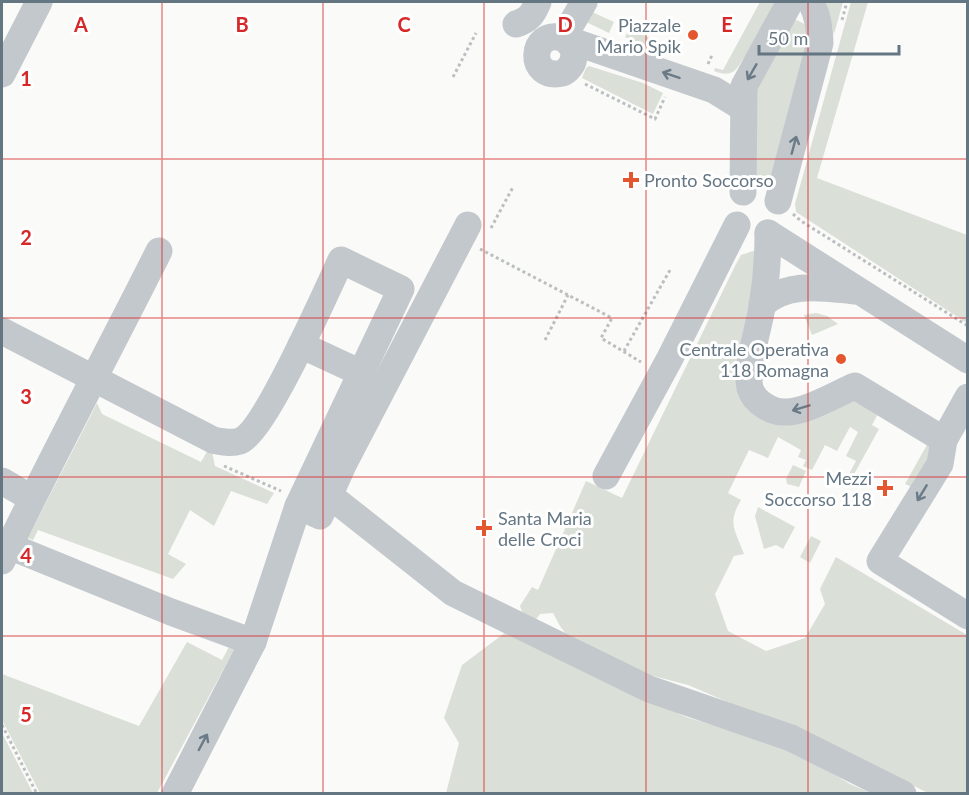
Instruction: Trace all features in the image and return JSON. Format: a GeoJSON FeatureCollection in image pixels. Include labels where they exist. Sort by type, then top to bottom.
{"type":"FeatureCollection","features":[{"type":"Feature","properties":{"kind":"street"},"geometry":{"type":"LineString","coordinates":[[2,74],[39,2]]}},
{"type":"Feature","properties":{"kind":"street"},"geometry":{"type":"LineString","coordinates":[[516,24],[526,21],[533,14],[538,2]]}},
{"type":"Feature","properties":{"kind":"street"},"geometry":{"type":"LineString","coordinates":[[586,2],[563,38],[714,90],[743,108]]}},
{"type":"Feature","properties":{"kind":"street"},"geometry":{"type":"LineString","coordinates":[[790,2],[744,86],[742,192],[734,204],[733,211],[737,225],[754,235],[768,233],[778,223],[785,202],[820,43],[820,29],[812,2]]}},
{"type":"Feature","properties":{"kind":"street"},"geometry":{"type":"LineString","coordinates":[[742,192],[762,188],[785,202]]}},
{"type":"Feature","properties":{"kind":"street"},"geometry":{"type":"LineString","coordinates":[[606,476],[669,360],[737,225]]}},
{"type":"Feature","properties":{"kind":"street"},"geometry":{"type":"LineString","coordinates":[[768,233],[968,360]]}},
{"type":"Feature","properties":{"kind":"street"},"geometry":{"type":"LineString","coordinates":[[768,233],[762,305],[749,378],[751,391],[758,401],[771,409],[786,412],[802,409],[855,386],[944,440]]}},
{"type":"Feature","properties":{"kind":"street"},"geometry":{"type":"LineString","coordinates":[[299,503],[320,516],[329,495],[479,234]]}},
{"type":"Feature","properties":{"kind":"street"},"geometry":{"type":"LineString","coordinates":[[159,252],[95,380],[31,498],[5,554],[253,642]]}},
{"type":"Feature","properties":{"kind":"street"},"geometry":{"type":"LineString","coordinates":[[2,331],[213,440],[228,443],[242,440],[257,424],[302,345],[341,260],[401,289],[299,503],[253,642],[176,794]]}},
{"type":"Feature","properties":{"kind":"street"},"geometry":{"type":"LineString","coordinates":[[762,305],[772,295],[799,288],[860,291]]}},
{"type":"Feature","properties":{"kind":"street"},"geometry":{"type":"LineString","coordinates":[[302,345],[361,373]]}},
{"type":"Feature","properties":{"kind":"street"},"geometry":{"type":"LineString","coordinates":[[968,397],[944,440],[940,464],[880,561],[968,616]]}},
{"type":"Feature","properties":{"kind":"street"},"geometry":{"type":"LineString","coordinates":[[2,482],[31,498]]}},
{"type":"Feature","properties":{"kind":"street"},"geometry":{"type":"LineString","coordinates":[[329,495],[453,593],[650,689],[792,738],[903,794]]}},
{"type":"Feature","properties":{"kind":"path"},"geometry":{"type":"LineString","coordinates":[[840,24],[847,2]]}},
{"type":"Feature","properties":{"kind":"path"},"geometry":{"type":"LineString","coordinates":[[614,41],[627,19]]}},
{"type":"Feature","properties":{"kind":"path"},"geometry":{"type":"LineString","coordinates":[[453,77],[476,33]]}},
{"type":"Feature","properties":{"kind":"path"},"geometry":{"type":"LineString","coordinates":[[576,79],[655,119],[668,92]]}},
{"type":"Feature","properties":{"kind":"path"},"geometry":{"type":"LineString","coordinates":[[513,187],[479,234],[568,295],[612,318],[601,338],[641,361],[643,366]]}},
{"type":"Feature","properties":{"kind":"path"},"geometry":{"type":"LineString","coordinates":[[785,202],[801,221],[968,326]]}},
{"type":"Feature","properties":{"kind":"path"},"geometry":{"type":"LineString","coordinates":[[624,351],[670,270]]}},
{"type":"Feature","properties":{"kind":"path"},"geometry":{"type":"LineString","coordinates":[[545,340],[568,295]]}},
{"type":"Feature","properties":{"kind":"path"},"geometry":{"type":"LineString","coordinates":[[213,440],[216,463],[299,503]]}},
{"type":"Feature","properties":{"kind":"path"},"geometry":{"type":"LineString","coordinates":[[2,725],[37,794]]}},
{"type":"Feature","properties":{"kind":"shaded area"},"geometry":{"type":"Polygon","coordinates":[[[760,2],[780,2],[749,61],[743,59],[735,71],[728,74],[714,71],[715,68],[723,70],[760,2]]]}},
{"type":"Feature","properties":{"kind":"shaded area"},"geometry":{"type":"Polygon","coordinates":[[[826,2],[843,2],[834,34],[826,2]]]}},
{"type":"Feature","properties":{"kind":"shaded area"},"geometry":{"type":"Polygon","coordinates":[[[851,2],[868,2],[817,178],[967,235],[967,323],[796,212],[795,204],[851,2]]]}},
{"type":"Feature","properties":{"kind":"shaded area"},"geometry":{"type":"Polygon","coordinates":[[[590,11],[614,22],[609,33],[584,21],[590,11]]]}},
{"type":"Feature","properties":{"kind":"shaded area"},"geometry":{"type":"Polygon","coordinates":[[[797,20],[808,26],[805,60],[769,183],[752,179],[754,92],[789,22],[797,20]]]}},
{"type":"Feature","properties":{"kind":"shaded area"},"geometry":{"type":"Polygon","coordinates":[[[629,29],[657,41],[654,49],[625,37],[629,29]]]}},
{"type":"Feature","properties":{"kind":"shaded area"},"geometry":{"type":"Polygon","coordinates":[[[589,66],[643,83],[663,93],[653,114],[582,78],[589,66]]]}},
{"type":"Feature","properties":{"kind":"shaded area"},"geometry":{"type":"Polygon","coordinates":[[[753,251],[760,252],[747,406],[857,399],[879,412],[872,425],[879,429],[853,476],[849,474],[856,461],[846,456],[858,432],[850,427],[837,451],[825,445],[812,470],[803,466],[806,460],[798,457],[801,450],[778,437],[768,458],[749,450],[728,493],[741,500],[733,521],[744,554],[734,556],[715,594],[728,631],[766,651],[805,638],[825,604],[820,589],[836,557],[967,635],[967,793],[928,793],[838,748],[688,685],[638,672],[569,638],[553,613],[540,614],[534,622],[524,617],[520,606],[532,587],[538,590],[586,481],[622,498],[736,264],[741,255],[753,251]]]}},
{"type":"Feature","properties":{"kind":"shaded area"},"geometry":{"type":"Polygon","coordinates":[[[816,313],[827,316],[838,324],[812,335],[804,315],[816,313]]]}},
{"type":"Feature","properties":{"kind":"shaded area"},"geometry":{"type":"Polygon","coordinates":[[[97,403],[102,414],[201,462],[208,450],[212,451],[215,466],[274,493],[267,504],[231,491],[214,526],[190,510],[168,554],[186,564],[173,579],[38,530],[33,540],[28,538],[97,403]]]}},
{"type":"Feature","properties":{"kind":"shaded area"},"geometry":{"type":"Polygon","coordinates":[[[928,443],[931,446],[931,456],[914,488],[905,484],[928,443]]]}},
{"type":"Feature","properties":{"kind":"shaded area"},"geometry":{"type":"Polygon","coordinates":[[[793,465],[806,471],[799,487],[787,484],[786,479],[793,465]]]}},
{"type":"Feature","properties":{"kind":"shaded area"},"geometry":{"type":"Polygon","coordinates":[[[758,507],[795,527],[783,549],[776,545],[764,549],[755,516],[758,507]]]}},
{"type":"Feature","properties":{"kind":"shaded area"},"geometry":{"type":"Polygon","coordinates":[[[811,536],[821,541],[810,563],[800,557],[811,536]]]}},
{"type":"Feature","properties":{"kind":"shaded area"},"geometry":{"type":"Polygon","coordinates":[[[506,632],[686,717],[792,749],[850,784],[871,793],[446,793],[459,743],[444,718],[462,665],[506,632]]]}},
{"type":"Feature","properties":{"kind":"shaded area"},"geometry":{"type":"Polygon","coordinates":[[[232,641],[237,644],[157,793],[40,793],[2,720],[2,674],[139,726],[187,642],[222,660],[232,641]]]}},
{"type":"Feature","properties":{"kind":"shaded area"},"geometry":{"type":"Polygon","coordinates":[[[2,733],[33,793],[2,793],[2,733]]]}},
{"type":"Feature","properties":{"kind":"place","name":"Piazzale Mario Spik"},"geometry":{"type":"Point","coordinates":[693,35]}},
{"type":"Feature","properties":{"kind":"place","name":"Pronto Soccorso"},"geometry":{"type":"Point","coordinates":[631,180]}},
{"type":"Feature","properties":{"kind":"place","name":"Centrale Operativa 118 Romagna"},"geometry":{"type":"Point","coordinates":[841,359]}},
{"type":"Feature","properties":{"kind":"place","name":"Mezzi Soccorso 118"},"geometry":{"type":"Point","coordinates":[885,488]}},
{"type":"Feature","properties":{"kind":"place","name":"Santa Maria delle Croci"},"geometry":{"type":"Point","coordinates":[484,528]}}]}
